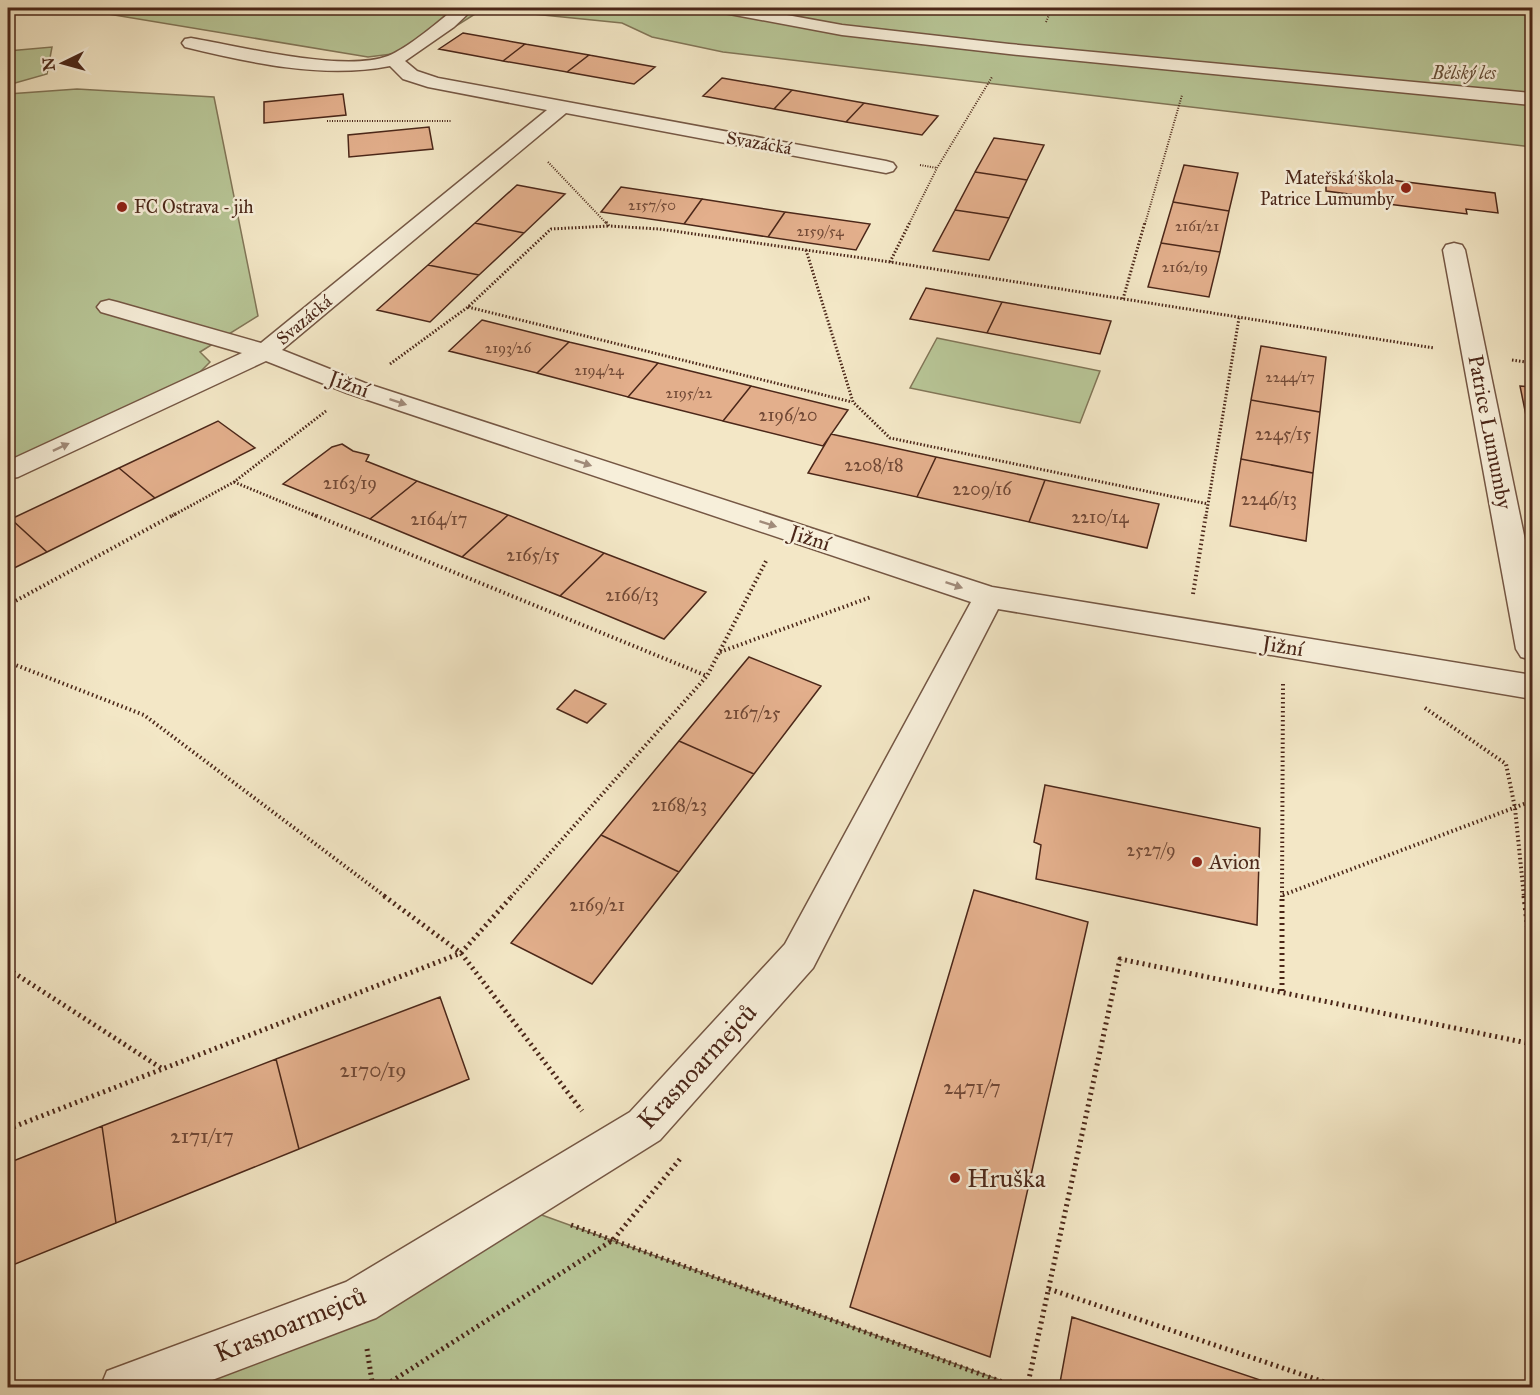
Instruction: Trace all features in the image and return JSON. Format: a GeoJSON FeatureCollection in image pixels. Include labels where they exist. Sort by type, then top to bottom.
{"type":"FeatureCollection","features":[{"type":"Feature","properties":{"kind":"street"},"geometry":{"type":"LineString","coordinates":[[191,42],[329,66],[371,66],[394,60],[448,23],[465,8]]}},
{"type":"Feature","properties":{"kind":"street"},"geometry":{"type":"LineString","coordinates":[[724,8],[842,30],[1009,49],[1191,64],[1533,99]]}},
{"type":"Feature","properties":{"kind":"street","name":"Svazácká"},"geometry":{"type":"LineString","coordinates":[[394,60],[410,75],[435,83],[886,166]]}},
{"type":"Feature","properties":{"kind":"street","name":"Svazácká"},"geometry":{"type":"LineString","coordinates":[[8,471],[265,352],[562,107]]}},
{"type":"Feature","properties":{"kind":"street","name":"Patrice Lumumby"},"geometry":{"type":"LineString","coordinates":[[1454,250],[1533,649]]}},
{"type":"Feature","properties":{"kind":"street","name":"Jižní"},"geometry":{"type":"LineString","coordinates":[[109,307],[265,352],[356,388],[989,597],[1533,687]]}},
{"type":"Feature","properties":{"kind":"street","name":"Krasnoarmejců"},"geometry":{"type":"LineString","coordinates":[[124,1388],[359,1301],[645,1126],[799,956],[989,597]]}},
{"type":"Feature","properties":{"kind":"path"},"geometry":{"type":"LineString","coordinates":[[890,262],[937,168],[1009,49]]}},
{"type":"Feature","properties":{"kind":"path"},"geometry":{"type":"LineString","coordinates":[[1123,300],[1191,64]]}},
{"type":"Feature","properties":{"kind":"path"},"geometry":{"type":"LineString","coordinates":[[327,121],[457,120]]}},
{"type":"Feature","properties":{"kind":"path"},"geometry":{"type":"LineString","coordinates":[[525,137],[609,226]]}},
{"type":"Feature","properties":{"kind":"path"},"geometry":{"type":"LineString","coordinates":[[8,605],[234,482],[356,388],[468,308],[551,229],[609,226],[659,229],[890,262],[1533,363]]}},
{"type":"Feature","properties":{"kind":"path"},"geometry":{"type":"LineString","coordinates":[[806,250],[853,402],[890,438],[1208,504]]}},
{"type":"Feature","properties":{"kind":"path"},"geometry":{"type":"LineString","coordinates":[[468,308],[853,402]]}},
{"type":"Feature","properties":{"kind":"path"},"geometry":{"type":"LineString","coordinates":[[1187,630],[1239,318]]}},
{"type":"Feature","properties":{"kind":"path"},"geometry":{"type":"LineString","coordinates":[[234,482],[707,676]]}},
{"type":"Feature","properties":{"kind":"path"},"geometry":{"type":"LineString","coordinates":[[8,1130],[461,953],[707,676],[783,529]]}},
{"type":"Feature","properties":{"kind":"path"},"geometry":{"type":"LineString","coordinates":[[719,652],[928,577]]}},
{"type":"Feature","properties":{"kind":"path"},"geometry":{"type":"LineString","coordinates":[[1282,991],[1283,646]]}},
{"type":"Feature","properties":{"kind":"path"},"geometry":{"type":"LineString","coordinates":[[8,662],[144,715],[461,953],[609,1147]]}},
{"type":"Feature","properties":{"kind":"path"},"geometry":{"type":"LineString","coordinates":[[1420,705],[1506,764],[1515,808],[1533,968]]}},
{"type":"Feature","properties":{"kind":"path"},"geometry":{"type":"LineString","coordinates":[[1283,895],[1533,801]]}},
{"type":"Feature","properties":{"kind":"path"},"geometry":{"type":"LineString","coordinates":[[1028,1388],[1120,959],[1533,1044]]}},
{"type":"Feature","properties":{"kind":"path"},"geometry":{"type":"LineString","coordinates":[[8,969],[161,1069]]}},
{"type":"Feature","properties":{"kind":"path"},"geometry":{"type":"LineString","coordinates":[[381,1388],[614,1240],[687,1151]]}},
{"type":"Feature","properties":{"kind":"path"},"geometry":{"type":"LineString","coordinates":[[514,1205],[1019,1388]]}},
{"type":"Feature","properties":{"kind":"path"},"geometry":{"type":"LineString","coordinates":[[1049,1289],[1342,1388]]}},
{"type":"Feature","properties":{"kind":"green space","name":"Bělský les"},"geometry":{"type":"Polygon","coordinates":[[[72,8],[1532,8],[1532,147],[723,52],[652,37],[622,23],[483,9],[416,51],[368,57],[72,8]]]}},
{"type":"Feature","properties":{"kind":"green space"},"geometry":{"type":"Polygon","coordinates":[[[52,47],[47,74],[8,85],[8,51],[52,47]]]}},
{"type":"Feature","properties":{"kind":"green space","name":"FC Ostrava - jih"},"geometry":{"type":"Polygon","coordinates":[[[77,89],[214,97],[258,316],[200,352],[210,362],[197,375],[8,461],[8,94],[77,89]]]}},
{"type":"Feature","properties":{"kind":"green space"},"geometry":{"type":"Polygon","coordinates":[[[937,338],[1100,371],[1080,423],[910,388],[937,338]]]}},
{"type":"Feature","properties":{"kind":"green space"},"geometry":{"type":"Polygon","coordinates":[[[514,1205],[1019,1387],[124,1388],[514,1205]]]}},
{"type":"Feature","properties":{"kind":"building"},"geometry":{"type":"Polygon","coordinates":[[[463,33],[525,44],[503,61],[439,49],[463,33]]]}},
{"type":"Feature","properties":{"kind":"building"},"geometry":{"type":"Polygon","coordinates":[[[525,44],[589,55],[567,72],[503,61],[525,44]]]}},
{"type":"Feature","properties":{"kind":"building"},"geometry":{"type":"Polygon","coordinates":[[[589,55],[655,67],[634,84],[567,72],[589,55]]]}},
{"type":"Feature","properties":{"kind":"building"},"geometry":{"type":"Polygon","coordinates":[[[722,78],[792,90],[774,109],[703,96],[722,78]]]}},
{"type":"Feature","properties":{"kind":"building"},"geometry":{"type":"Polygon","coordinates":[[[792,90],[864,103],[846,122],[774,109],[792,90]]]}},
{"type":"Feature","properties":{"kind":"building"},"geometry":{"type":"Polygon","coordinates":[[[343,94],[346,115],[264,123],[264,102],[343,94]]]}},
{"type":"Feature","properties":{"kind":"building"},"geometry":{"type":"Polygon","coordinates":[[[864,103],[938,116],[922,135],[846,122],[864,103]]]}},
{"type":"Feature","properties":{"kind":"building"},"geometry":{"type":"Polygon","coordinates":[[[429,127],[433,149],[349,157],[348,135],[429,127]]]}},
{"type":"Feature","properties":{"kind":"building"},"geometry":{"type":"Polygon","coordinates":[[[994,138],[1044,145],[1027,180],[975,172],[994,138]]]}},
{"type":"Feature","properties":{"kind":"building"},"geometry":{"type":"Polygon","coordinates":[[[1184,165],[1238,173],[1229,211],[1173,202],[1184,165]]]}},
{"type":"Feature","properties":{"kind":"building"},"geometry":{"type":"Polygon","coordinates":[[[975,172],[1027,180],[1009,218],[955,210],[975,172]]]}},
{"type":"Feature","properties":{"kind":"building"},"geometry":{"type":"Polygon","coordinates":[[[1326,172],[1495,193],[1498,213],[1466,209],[1467,214],[1356,200],[1356,195],[1326,191],[1326,172]]]}},
{"type":"Feature","properties":{"kind":"building"},"geometry":{"type":"Polygon","coordinates":[[[517,185],[565,194],[524,233],[475,223],[517,185]]]}},
{"type":"Feature","properties":{"kind":"building"},"geometry":{"type":"Polygon","coordinates":[[[621,187],[702,199],[684,224],[601,212],[621,187]]]}},
{"type":"Feature","properties":{"kind":"building"},"geometry":{"type":"Polygon","coordinates":[[[702,199],[785,212],[768,237],[684,224],[702,199]]]}},
{"type":"Feature","properties":{"kind":"building"},"geometry":{"type":"Polygon","coordinates":[[[1173,202],[1229,211],[1220,252],[1161,243],[1173,202]]]}},
{"type":"Feature","properties":{"kind":"building"},"geometry":{"type":"Polygon","coordinates":[[[955,210],[1009,218],[989,260],[933,251],[955,210]]]}},
{"type":"Feature","properties":{"kind":"building"},"geometry":{"type":"Polygon","coordinates":[[[785,212],[870,224],[856,250],[768,237],[785,212]]]}},
{"type":"Feature","properties":{"kind":"building"},"geometry":{"type":"Polygon","coordinates":[[[475,223],[524,233],[479,275],[428,265],[475,223]]]}},
{"type":"Feature","properties":{"kind":"building"},"geometry":{"type":"Polygon","coordinates":[[[1161,243],[1220,252],[1209,297],[1148,287],[1161,243]]]}},
{"type":"Feature","properties":{"kind":"building"},"geometry":{"type":"Polygon","coordinates":[[[428,265],[479,275],[430,322],[377,310],[428,265]]]}},
{"type":"Feature","properties":{"kind":"building"},"geometry":{"type":"Polygon","coordinates":[[[926,288],[1002,302],[987,333],[910,319],[926,288]]]}},
{"type":"Feature","properties":{"kind":"building"},"geometry":{"type":"Polygon","coordinates":[[[1002,302],[1111,321],[1100,354],[987,333],[1002,302]]]}},
{"type":"Feature","properties":{"kind":"building"},"geometry":{"type":"Polygon","coordinates":[[[482,320],[569,342],[537,373],[449,351],[482,320]]]}},
{"type":"Feature","properties":{"kind":"building"},"geometry":{"type":"Polygon","coordinates":[[[569,342],[658,363],[628,397],[537,373],[569,342]]]}},
{"type":"Feature","properties":{"kind":"building"},"geometry":{"type":"Polygon","coordinates":[[[1261,346],[1326,357],[1320,412],[1251,400],[1261,346]]]}},
{"type":"Feature","properties":{"kind":"building"},"geometry":{"type":"Polygon","coordinates":[[[658,363],[751,386],[723,421],[628,397],[658,363]]]}},
{"type":"Feature","properties":{"kind":"building"},"geometry":{"type":"Polygon","coordinates":[[[751,386],[848,410],[823,446],[723,421],[751,386]]]}},
{"type":"Feature","properties":{"kind":"building"},"geometry":{"type":"Polygon","coordinates":[[[1520,386],[1532,387],[1532,445],[1520,386]]]}},
{"type":"Feature","properties":{"kind":"building"},"geometry":{"type":"Polygon","coordinates":[[[1251,400],[1320,412],[1313,473],[1241,459],[1251,400]]]}},
{"type":"Feature","properties":{"kind":"building"},"geometry":{"type":"Polygon","coordinates":[[[218,421],[255,448],[155,498],[119,468],[218,421]]]}},
{"type":"Feature","properties":{"kind":"building"},"geometry":{"type":"Polygon","coordinates":[[[831,434],[936,457],[917,497],[808,473],[831,434]]]}},
{"type":"Feature","properties":{"kind":"building"},"geometry":{"type":"Polygon","coordinates":[[[342,444],[353,451],[369,455],[366,461],[417,481],[370,519],[283,484],[332,447],[342,444]]]}},
{"type":"Feature","properties":{"kind":"building"},"geometry":{"type":"Polygon","coordinates":[[[936,457],[1045,480],[1029,522],[917,497],[936,457]]]}},
{"type":"Feature","properties":{"kind":"building"},"geometry":{"type":"Polygon","coordinates":[[[1241,459],[1313,473],[1306,541],[1230,526],[1241,459]]]}},
{"type":"Feature","properties":{"kind":"building"},"geometry":{"type":"Polygon","coordinates":[[[119,468],[155,498],[47,552],[11,519],[119,468]]]}},
{"type":"Feature","properties":{"kind":"building"},"geometry":{"type":"Polygon","coordinates":[[[1045,480],[1159,504],[1147,548],[1029,522],[1045,480]]]}},
{"type":"Feature","properties":{"kind":"building"},"geometry":{"type":"Polygon","coordinates":[[[417,481],[508,515],[462,557],[370,519],[417,481]]]}},
{"type":"Feature","properties":{"kind":"building"},"geometry":{"type":"Polygon","coordinates":[[[508,515],[604,553],[560,596],[462,557],[508,515]]]}},
{"type":"Feature","properties":{"kind":"building"},"geometry":{"type":"Polygon","coordinates":[[[11,519],[47,552],[8,571],[8,521],[11,519]]]}},
{"type":"Feature","properties":{"kind":"building"},"geometry":{"type":"Polygon","coordinates":[[[604,553],[706,592],[664,639],[560,596],[604,553]]]}},
{"type":"Feature","properties":{"kind":"building"},"geometry":{"type":"Polygon","coordinates":[[[749,657],[821,686],[754,774],[679,741],[749,657]]]}},
{"type":"Feature","properties":{"kind":"building"},"geometry":{"type":"Polygon","coordinates":[[[575,690],[606,704],[587,723],[557,709],[575,690]]]}},
{"type":"Feature","properties":{"kind":"building"},"geometry":{"type":"Polygon","coordinates":[[[679,741],[754,774],[679,872],[601,835],[679,741]]]}},
{"type":"Feature","properties":{"kind":"building","name":"Avion"},"geometry":{"type":"Polygon","coordinates":[[[1045,785],[1260,828],[1257,925],[1036,879],[1041,845],[1034,842],[1045,785]]]}},
{"type":"Feature","properties":{"kind":"building"},"geometry":{"type":"Polygon","coordinates":[[[601,835],[679,872],[592,984],[511,943],[601,835]]]}},
{"type":"Feature","properties":{"kind":"building"},"geometry":{"type":"Polygon","coordinates":[[[974,890],[1088,922],[990,1357],[850,1307],[974,890]]]}},
{"type":"Feature","properties":{"kind":"building"},"geometry":{"type":"Polygon","coordinates":[[[440,997],[469,1079],[299,1149],[276,1059],[440,997]]]}},
{"type":"Feature","properties":{"kind":"building"},"geometry":{"type":"Polygon","coordinates":[[[276,1059],[299,1149],[116,1223],[102,1126],[276,1059]]]}},
{"type":"Feature","properties":{"kind":"building"},"geometry":{"type":"Polygon","coordinates":[[[102,1126],[116,1223],[8,1267],[8,1163],[102,1126]]]}},
{"type":"Feature","properties":{"kind":"building"},"geometry":{"type":"Polygon","coordinates":[[[1072,1317],[1284,1388],[1059,1388],[1072,1317]]]}},
{"type":"Feature","properties":{"kind":"place","name":"Mateřská škola Patrice Lumumby"},"geometry":{"type":"Point","coordinates":[1406,188]}},
{"type":"Feature","properties":{"kind":"place","name":"FC Ostrava - jih"},"geometry":{"type":"Point","coordinates":[122,207]}},
{"type":"Feature","properties":{"kind":"place","name":"Avion"},"geometry":{"type":"Point","coordinates":[1197,862]}},
{"type":"Feature","properties":{"kind":"place","name":"Hruška"},"geometry":{"type":"Point","coordinates":[955,1178]}}]}
